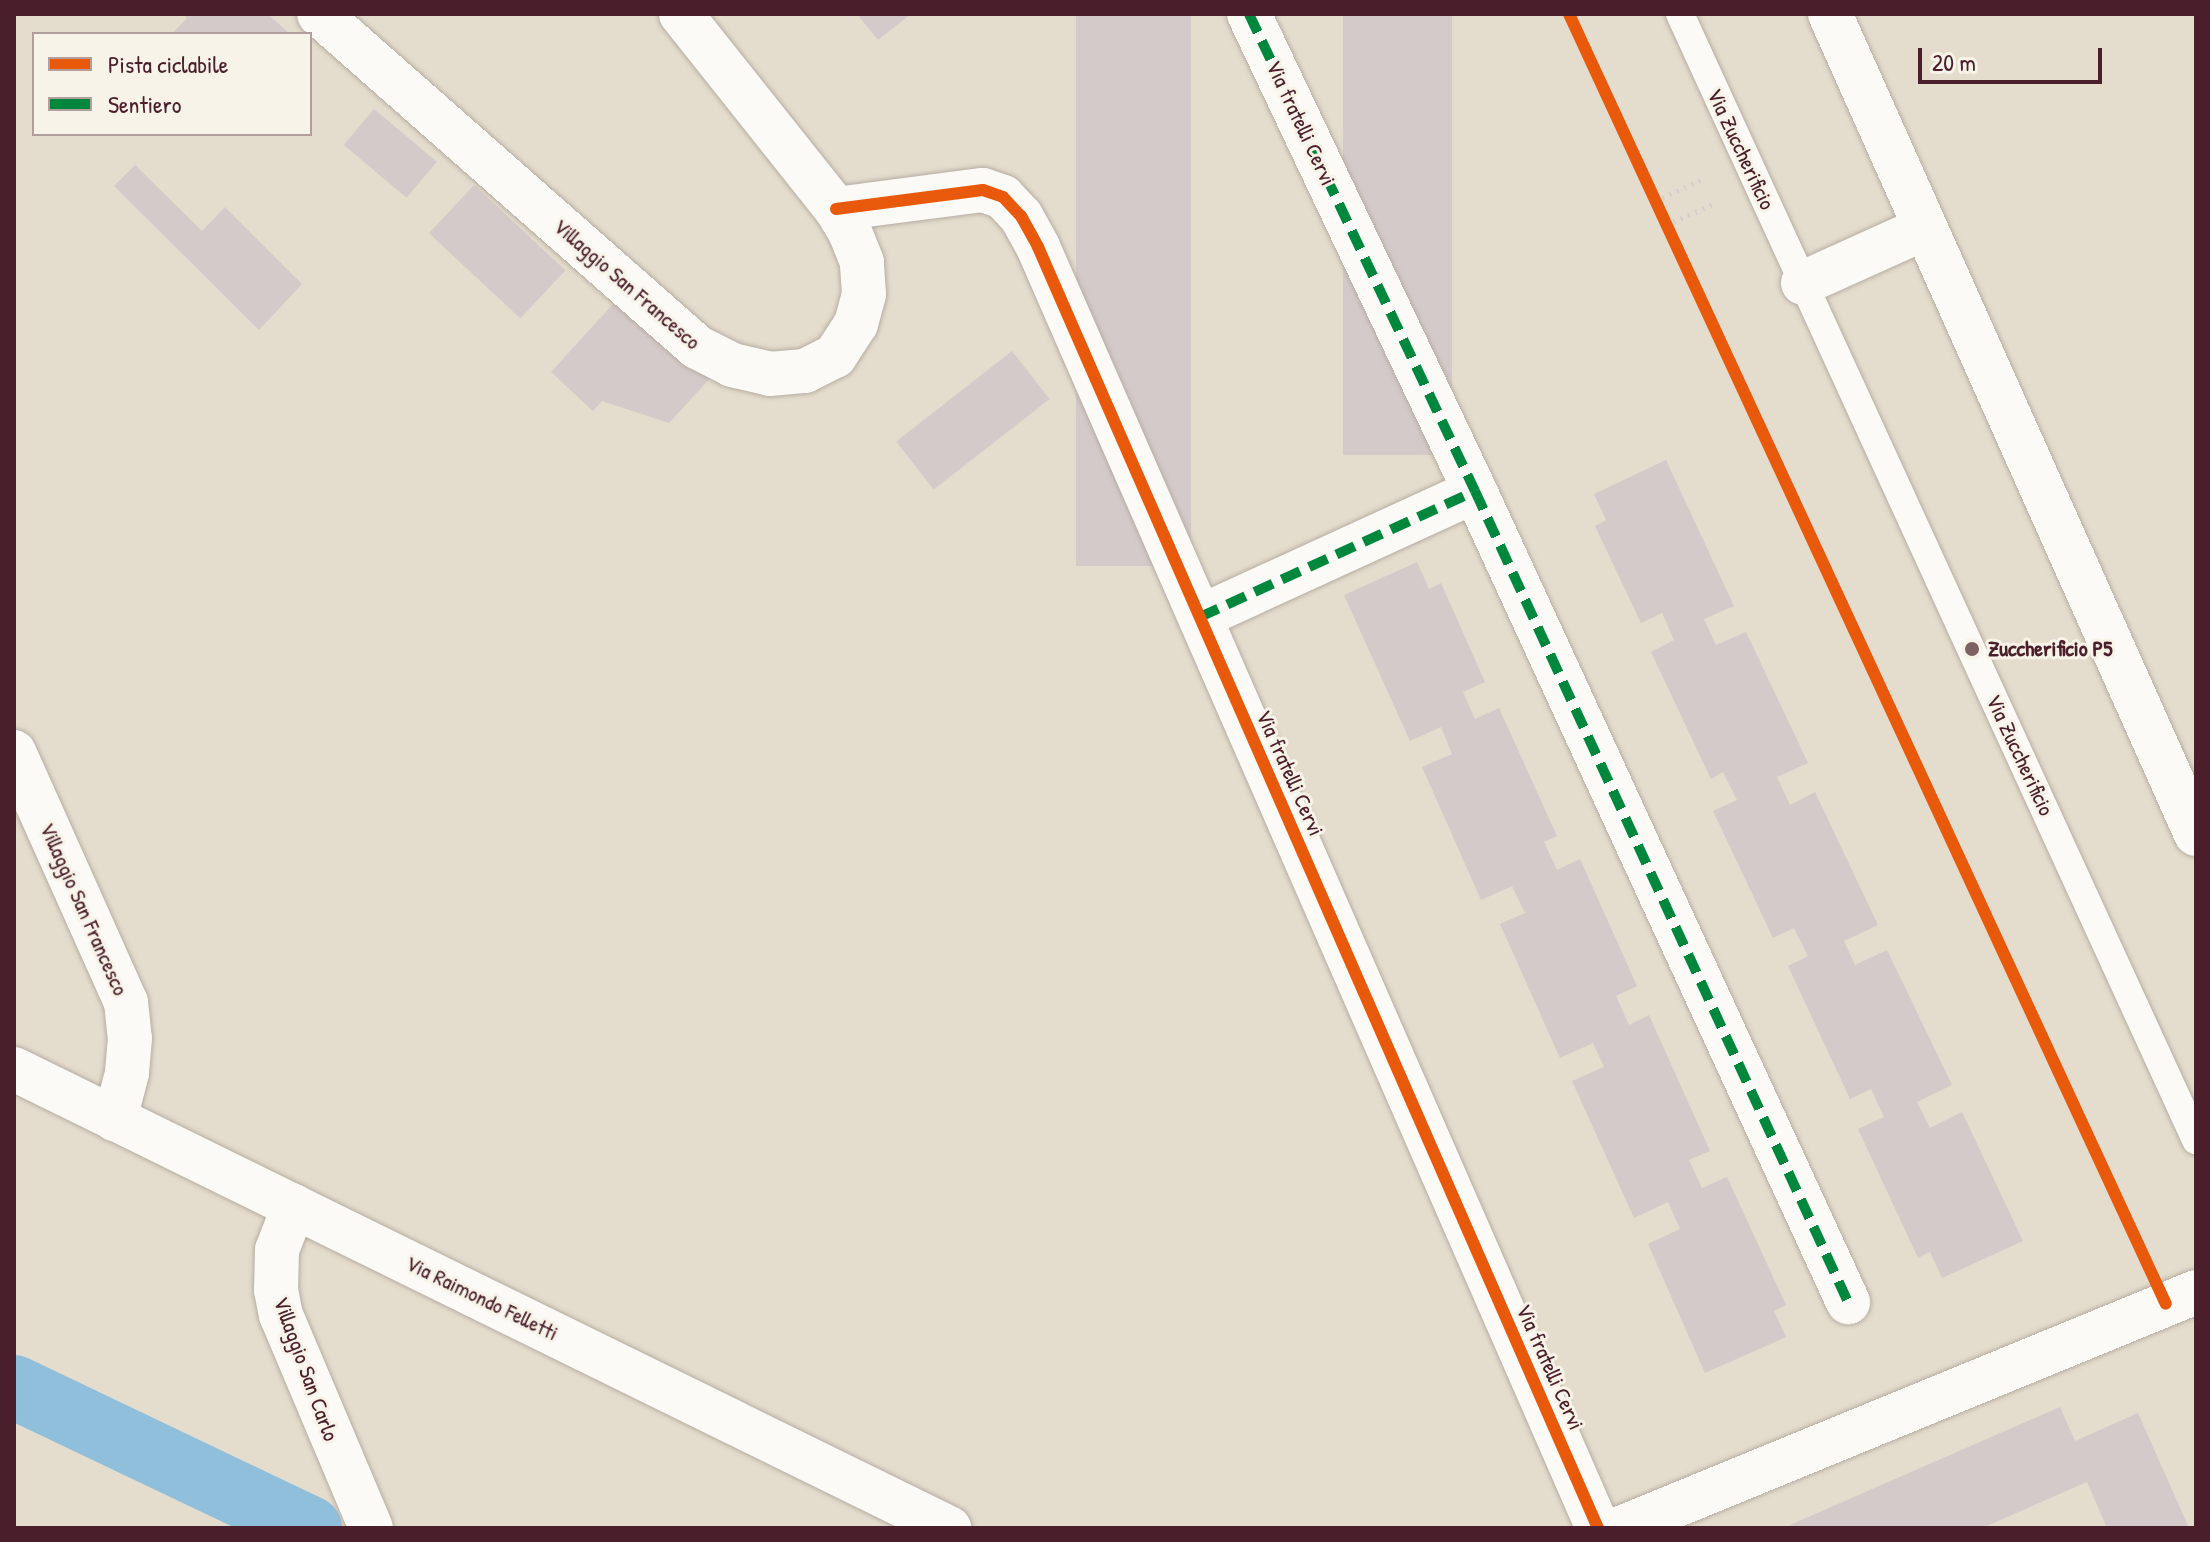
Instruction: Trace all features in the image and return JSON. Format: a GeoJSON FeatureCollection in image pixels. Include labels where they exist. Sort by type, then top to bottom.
{"type":"FeatureCollection","features":[{"type":"Feature","properties":{"kind":"street","name":"Villaggio San Francesco"},"geometry":{"type":"LineString","coordinates":[[319,14],[697,347],[732,365],[770,374],[805,371],[835,356],[849,335],[864,294],[862,262],[850,232],[836,209],[681,14]]}},
{"type":"Feature","properties":{"kind":"street","name":"Via fratelli Cervi"},"geometry":{"type":"LineString","coordinates":[[1249,14],[1475,491],[1848,1302]]}},
{"type":"Feature","properties":{"kind":"street"},"geometry":{"type":"LineString","coordinates":[[1830,14],[2196,834]]}},
{"type":"Feature","properties":{"kind":"street","name":"Via fratelli Cervi"},"geometry":{"type":"LineString","coordinates":[[836,209],[983,190],[1003,197],[1021,216],[1038,247],[1598,1528]]}},
{"type":"Feature","properties":{"kind":"street"},"geometry":{"type":"LineString","coordinates":[[1803,283],[1925,228]]}},
{"type":"Feature","properties":{"kind":"street"},"geometry":{"type":"LineString","coordinates":[[1200,617],[1475,491]]}},
{"type":"Feature","properties":{"kind":"street","name":"Villaggio San Francesco"},"geometry":{"type":"LineString","coordinates":[[14,752],[126,1002],[130,1038],[127,1073],[115,1119]]}},
{"type":"Feature","properties":{"kind":"street","name":"Via Raimondo Felletti"},"geometry":{"type":"LineString","coordinates":[[14,1069],[949,1528]]}},
{"type":"Feature","properties":{"kind":"street","name":"Villaggio San Carlo"},"geometry":{"type":"LineString","coordinates":[[294,1206],[277,1250],[276,1290],[281,1315],[345,1473],[371,1528]]}},
{"type":"Feature","properties":{"kind":"street"},"geometry":{"type":"LineString","coordinates":[[1621,1528],[2196,1292]]}},
{"type":"Feature","properties":{"kind":"lane","name":"Via Zuccherificio"},"geometry":{"type":"LineString","coordinates":[[1680,14],[2196,1140]]}},
{"type":"Feature","properties":{"kind":"path"},"geometry":{"type":"LineString","coordinates":[[1655,201],[1713,175]]}},
{"type":"Feature","properties":{"kind":"path"},"geometry":{"type":"LineString","coordinates":[[1648,186],[1672,238]]}},
{"type":"Feature","properties":{"kind":"building"},"geometry":{"type":"Polygon","coordinates":[[[183,14],[268,14],[288,32],[174,32],[187,18],[183,14]]]}},
{"type":"Feature","properties":{"kind":"building"},"geometry":{"type":"Polygon","coordinates":[[[857,14],[911,14],[878,40],[857,14]]]}},
{"type":"Feature","properties":{"kind":"building"},"geometry":{"type":"Polygon","coordinates":[[[1076,14],[1191,14],[1191,566],[1076,566],[1076,14]]]}},
{"type":"Feature","properties":{"kind":"building"},"geometry":{"type":"Polygon","coordinates":[[[1343,14],[1452,14],[1452,455],[1343,455],[1343,14]]]}},
{"type":"Feature","properties":{"kind":"building"},"geometry":{"type":"Polygon","coordinates":[[[374,109],[437,162],[407,198],[344,145],[374,109]]]}},
{"type":"Feature","properties":{"kind":"building"},"geometry":{"type":"Polygon","coordinates":[[[135,165],[202,231],[225,207],[302,284],[259,330],[114,186],[135,165]]]}},
{"type":"Feature","properties":{"kind":"building"},"geometry":{"type":"Polygon","coordinates":[[[474,185],[565,270],[520,319],[429,233],[474,185]]]}},
{"type":"Feature","properties":{"kind":"building"},"geometry":{"type":"Polygon","coordinates":[[[624,292],[714,374],[669,423],[602,401],[593,411],[551,372],[624,292]]]}},
{"type":"Feature","properties":{"kind":"building"},"geometry":{"type":"Polygon","coordinates":[[[1012,351],[1050,399],[934,490],[896,442],[1012,351]]]}},
{"type":"Feature","properties":{"kind":"building"},"geometry":{"type":"Polygon","coordinates":[[[1666,460],[1734,606],[1704,619],[1716,645],[1746,632],[1808,763],[1777,777],[1790,805],[1815,792],[1878,925],[1844,941],[1855,965],[1887,950],[1952,1085],[1917,1102],[1930,1128],[1962,1112],[2023,1241],[1942,1278],[1930,1252],[1918,1258],[1858,1129],[1884,1117],[1871,1089],[1850,1099],[1788,966],[1808,956],[1794,928],[1773,938],[1713,811],[1737,800],[1723,772],[1711,779],[1651,652],[1674,640],[1662,613],[1641,623],[1595,526],[1606,520],[1594,494],[1666,460]]]}},
{"type":"Feature","properties":{"kind":"building"},"geometry":{"type":"Polygon","coordinates":[[[1417,562],[1429,589],[1441,583],[1485,682],[1463,692],[1475,719],[1499,708],[1557,836],[1544,842],[1557,870],[1580,859],[1637,986],[1616,996],[1629,1025],[1649,1015],[1710,1151],[1689,1160],[1702,1188],[1727,1177],[1786,1305],[1774,1311],[1786,1337],[1705,1373],[1648,1244],[1680,1229],[1668,1202],[1634,1218],[1572,1081],[1604,1067],[1593,1043],[1560,1058],[1500,924],[1525,913],[1512,886],[1481,900],[1422,767],[1452,754],[1441,727],[1410,741],[1344,595],[1417,562]]]}},
{"type":"Feature","properties":{"kind":"building"},"geometry":{"type":"Polygon","coordinates":[[[2060,1407],[2075,1441],[2138,1413],[2189,1528],[2107,1528],[2087,1482],[1982,1528],[1783,1528],[2060,1407]]]}},
{"type":"Feature","properties":{"kind":"waterway"},"geometry":{"type":"LineString","coordinates":[[14,1387],[310,1528]]}},
{"type":"Feature","properties":{"kind":"marked path"},"geometry":{"type":"LineString","coordinates":[[1249,14],[1475,491],[1848,1302]]}},
{"type":"Feature","properties":{"kind":"marked path"},"geometry":{"type":"LineString","coordinates":[[1200,617],[1475,491]]}},
{"type":"Feature","properties":{"kind":"cycle path"},"geometry":{"type":"LineString","coordinates":[[1569,14],[2166,1304]]}},
{"type":"Feature","properties":{"kind":"cycle path"},"geometry":{"type":"LineString","coordinates":[[836,209],[983,190],[1003,197],[1021,216],[1038,247],[1598,1528]]}},
{"type":"Feature","properties":{"kind":"place","name":"Zuccherificio P5"},"geometry":{"type":"Point","coordinates":[1972,649]}}]}
